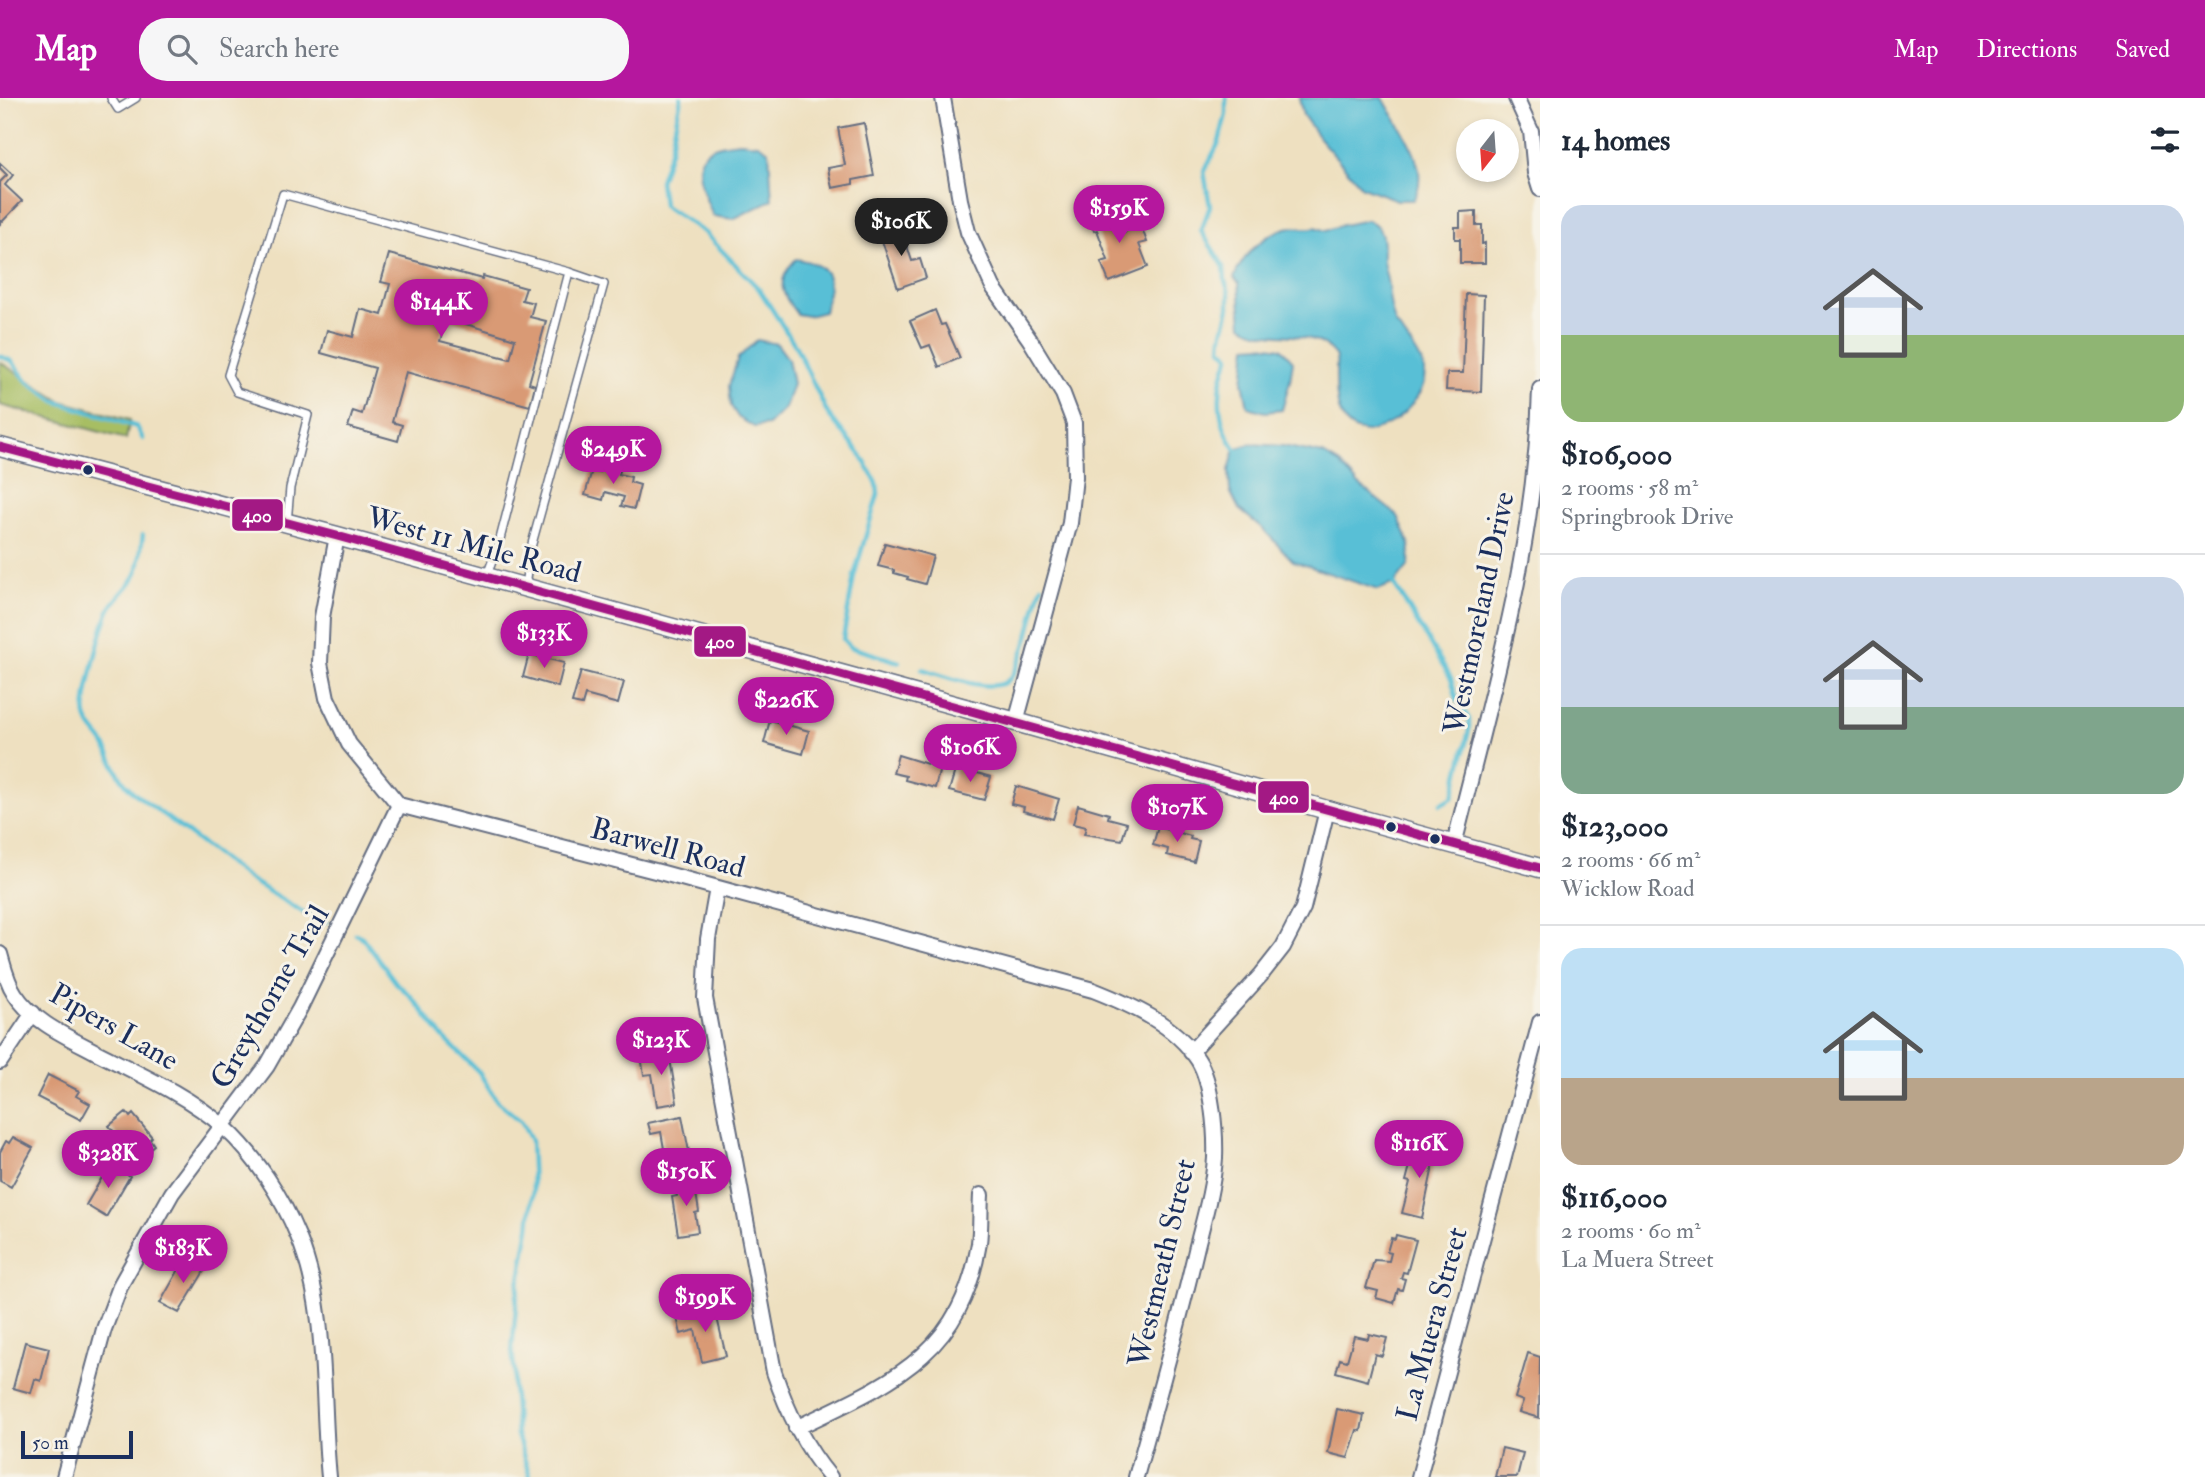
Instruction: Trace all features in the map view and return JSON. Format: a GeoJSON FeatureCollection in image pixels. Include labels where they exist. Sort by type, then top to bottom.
{"type":"FeatureCollection","features":[{"type":"Feature","properties":{"kind":"street"},"geometry":{"type":"LineString","coordinates":[[943,98],[960,201],[972,243],[993,287],[1063,394],[1074,424],[1075,477],[1070,523],[1016,722]]}},
{"type":"Feature","properties":{"kind":"street"},"geometry":{"type":"LineString","coordinates":[[1516,98],[1531,131],[1535,173],[1540,189]]}},
{"type":"Feature","properties":{"kind":"street","name":"Westmoreland Drive"},"geometry":{"type":"LineString","coordinates":[[1454,845],[1521,567],[1534,476],[1540,389]]}},
{"type":"Feature","properties":{"kind":"street","name":"West 11 Mile Road"},"geometry":{"type":"LineString","coordinates":[[0,447],[337,536],[1540,868]]}},
{"type":"Feature","properties":{"kind":"street"},"geometry":{"type":"LineString","coordinates":[[337,536],[322,617],[320,663],[327,698],[349,744],[399,805]]}},
{"type":"Feature","properties":{"kind":"street","name":"Barwell Road"},"geometry":{"type":"LineString","coordinates":[[399,805],[1093,990],[1127,1003],[1151,1018],[1175,1034],[1191,1052]]}},
{"type":"Feature","properties":{"kind":"street","name":"Greythorne Trail"},"geometry":{"type":"LineString","coordinates":[[64,1477],[104,1329],[121,1284],[172,1193],[267,1066],[300,1008],[399,805]]}},
{"type":"Feature","properties":{"kind":"street"},"geometry":{"type":"LineString","coordinates":[[1191,1052],[1283,947],[1303,908],[1327,810]]}},
{"type":"Feature","properties":{"kind":"street"},"geometry":{"type":"LineString","coordinates":[[717,888],[708,939],[705,998],[774,1372],[796,1428],[830,1477]]}},
{"type":"Feature","properties":{"kind":"street","name":"Pipers Lane"},"geometry":{"type":"LineString","coordinates":[[0,954],[6,976],[16,996],[39,1019],[73,1040],[173,1092],[223,1127],[251,1157],[275,1191],[298,1235],[314,1281],[328,1477]]}},
{"type":"Feature","properties":{"kind":"street"},"geometry":{"type":"LineString","coordinates":[[0,1062],[33,1013]]}},
{"type":"Feature","properties":{"kind":"street","name":"La Muera Street"},"geometry":{"type":"LineString","coordinates":[[1419,1477],[1540,1022]]}},
{"type":"Feature","properties":{"kind":"street","name":"Westmeath Street"},"geometry":{"type":"LineString","coordinates":[[1136,1477],[1186,1294],[1215,1160],[1215,1130],[1210,1095],[1198,1061],[1191,1052]]}},
{"type":"Feature","properties":{"kind":"street"},"geometry":{"type":"LineString","coordinates":[[796,1428],[852,1401],[902,1372],[941,1338],[954,1318],[973,1271],[979,1240],[981,1195]]}},
{"type":"Feature","properties":{"kind":"lane"},"geometry":{"type":"LineString","coordinates":[[111,98],[117,109],[136,98]]}},
{"type":"Feature","properties":{"kind":"lane"},"geometry":{"type":"LineString","coordinates":[[287,523],[290,488],[308,415],[237,392],[228,375],[283,194],[569,272],[604,284],[530,551],[525,588]]}},
{"type":"Feature","properties":{"kind":"lane"},"geometry":{"type":"LineString","coordinates":[[486,577],[499,543],[569,272]]}},
{"type":"Feature","properties":{"kind":"green space"},"geometry":{"type":"Polygon","coordinates":[[[0,362],[61,401],[130,420],[126,439],[0,405],[0,362]]]}},
{"type":"Feature","properties":{"kind":"water"},"geometry":{"type":"Polygon","coordinates":[[[1299,98],[1383,98],[1405,134],[1417,161],[1418,188],[1413,200],[1397,200],[1362,187],[1319,138],[1303,115],[1299,98]]]}},
{"type":"Feature","properties":{"kind":"water"},"geometry":{"type":"Polygon","coordinates":[[[740,142],[758,144],[769,151],[772,200],[733,219],[713,216],[700,180],[700,161],[712,148],[740,142]]]}},
{"type":"Feature","properties":{"kind":"water"},"geometry":{"type":"Polygon","coordinates":[[[1367,220],[1381,232],[1383,263],[1395,322],[1421,361],[1425,377],[1419,394],[1403,414],[1386,425],[1367,432],[1349,426],[1340,413],[1334,354],[1325,345],[1314,340],[1253,331],[1242,325],[1239,283],[1234,278],[1254,247],[1277,231],[1290,227],[1315,227],[1326,231],[1367,220]]]}},
{"type":"Feature","properties":{"kind":"water"},"geometry":{"type":"Polygon","coordinates":[[[796,259],[818,265],[827,275],[829,282],[824,312],[808,316],[797,314],[787,300],[783,280],[796,259]]]}},
{"type":"Feature","properties":{"kind":"water"},"geometry":{"type":"Polygon","coordinates":[[[757,340],[777,344],[788,359],[793,384],[785,408],[768,425],[754,427],[738,417],[731,406],[729,386],[738,358],[757,340]]]}},
{"type":"Feature","properties":{"kind":"water"},"geometry":{"type":"Polygon","coordinates":[[[1247,346],[1281,348],[1293,361],[1282,410],[1265,412],[1248,407],[1243,382],[1247,346]]]}},
{"type":"Feature","properties":{"kind":"water"},"geometry":{"type":"Polygon","coordinates":[[[1250,444],[1283,446],[1323,454],[1340,464],[1358,484],[1398,516],[1410,545],[1409,565],[1395,583],[1378,590],[1293,561],[1262,528],[1239,509],[1230,491],[1229,470],[1235,449],[1250,444]]]}},
{"type":"Feature","properties":{"kind":"building"},"geometry":{"type":"Polygon","coordinates":[[[864,123],[874,176],[832,188],[828,168],[845,165],[838,128],[864,123]]]}},
{"type":"Feature","properties":{"kind":"building"},"geometry":{"type":"Polygon","coordinates":[[[0,163],[13,175],[5,185],[22,201],[0,224],[0,182],[7,175],[0,168],[0,163]]]}},
{"type":"Feature","properties":{"kind":"building"},"geometry":{"type":"Polygon","coordinates":[[[1110,205],[1121,233],[1141,226],[1147,242],[1139,244],[1148,267],[1109,282],[1101,262],[1108,260],[1088,213],[1110,205]]]}},
{"type":"Feature","properties":{"kind":"building"},"geometry":{"type":"Polygon","coordinates":[[[1476,211],[1476,225],[1482,225],[1485,263],[1460,263],[1460,239],[1455,239],[1455,227],[1460,227],[1460,212],[1476,211]]]}},
{"type":"Feature","properties":{"kind":"building"},"geometry":{"type":"Polygon","coordinates":[[[900,225],[912,261],[920,259],[926,278],[898,288],[879,232],[900,225]]]}},
{"type":"Feature","properties":{"kind":"building"},"geometry":{"type":"Polygon","coordinates":[[[389,254],[526,288],[522,300],[534,303],[530,317],[546,321],[529,383],[535,385],[530,406],[406,372],[392,422],[402,425],[398,441],[348,427],[353,411],[362,414],[375,368],[321,353],[327,330],[353,337],[360,309],[382,315],[390,284],[381,282],[389,254]],[[446,318],[440,341],[510,359],[515,339],[446,318]]]}},
{"type":"Feature","properties":{"kind":"building"},"geometry":{"type":"Polygon","coordinates":[[[1466,294],[1484,295],[1481,392],[1446,390],[1447,373],[1463,373],[1466,294]]]}},
{"type":"Feature","properties":{"kind":"building"},"geometry":{"type":"Polygon","coordinates":[[[935,310],[941,325],[945,324],[960,358],[939,367],[930,345],[922,348],[910,321],[935,310]]]}},
{"type":"Feature","properties":{"kind":"building"},"geometry":{"type":"Polygon","coordinates":[[[602,466],[620,471],[619,474],[631,477],[630,482],[640,485],[634,509],[621,506],[624,497],[605,492],[603,500],[585,495],[592,470],[600,472],[602,466]]]}},
{"type":"Feature","properties":{"kind":"building"},"geometry":{"type":"Polygon","coordinates":[[[885,543],[933,556],[925,584],[878,566],[885,543]]]}},
{"type":"Feature","properties":{"kind":"building"},"geometry":{"type":"Polygon","coordinates":[[[529,654],[564,663],[558,687],[523,677],[529,654]]]}},
{"type":"Feature","properties":{"kind":"building"},"geometry":{"type":"Polygon","coordinates":[[[581,671],[624,682],[618,704],[585,695],[582,705],[572,703],[581,671]]]}},
{"type":"Feature","properties":{"kind":"building"},"geometry":{"type":"Polygon","coordinates":[[[770,720],[809,731],[803,754],[764,743],[770,720]]]}},
{"type":"Feature","properties":{"kind":"building"},"geometry":{"type":"Polygon","coordinates":[[[898,755],[940,768],[935,788],[905,780],[906,776],[893,773],[898,755]]]}},
{"type":"Feature","properties":{"kind":"building"},"geometry":{"type":"Polygon","coordinates":[[[956,767],[991,777],[984,800],[949,791],[956,767]]]}},
{"type":"Feature","properties":{"kind":"building"},"geometry":{"type":"Polygon","coordinates":[[[1016,786],[1059,799],[1053,819],[1023,811],[1024,807],[1011,804],[1016,786]]]}},
{"type":"Feature","properties":{"kind":"building"},"geometry":{"type":"Polygon","coordinates":[[[1078,805],[1109,814],[1108,818],[1127,823],[1122,840],[1084,834],[1086,827],[1073,824],[1078,805]]]}},
{"type":"Feature","properties":{"kind":"building"},"geometry":{"type":"Polygon","coordinates":[[[1158,827],[1191,836],[1190,839],[1199,841],[1194,862],[1167,855],[1168,849],[1153,845],[1158,827]]]}},
{"type":"Feature","properties":{"kind":"building"},"geometry":{"type":"Polygon","coordinates":[[[669,1052],[677,1103],[657,1106],[652,1074],[644,1075],[641,1056],[669,1052]]]}},
{"type":"Feature","properties":{"kind":"building"},"geometry":{"type":"Polygon","coordinates":[[[48,1075],[79,1091],[76,1096],[90,1104],[81,1120],[37,1097],[48,1075]]]}},
{"type":"Feature","properties":{"kind":"building"},"geometry":{"type":"Polygon","coordinates":[[[126,1112],[130,1117],[133,1114],[152,1137],[150,1139],[154,1145],[137,1159],[109,1126],[126,1112]]]}},
{"type":"Feature","properties":{"kind":"building"},"geometry":{"type":"Polygon","coordinates":[[[682,1116],[692,1167],[668,1171],[661,1132],[651,1134],[648,1123],[682,1116]]]}},
{"type":"Feature","properties":{"kind":"building"},"geometry":{"type":"Polygon","coordinates":[[[13,1137],[33,1148],[11,1187],[0,1181],[0,1152],[6,1141],[9,1143],[13,1137]]]}},
{"type":"Feature","properties":{"kind":"building"},"geometry":{"type":"Polygon","coordinates":[[[1416,1143],[1437,1148],[1422,1218],[1402,1213],[1410,1182],[1406,1181],[1416,1143]]]}},
{"type":"Feature","properties":{"kind":"building"},"geometry":{"type":"Polygon","coordinates":[[[110,1164],[130,1176],[106,1217],[86,1205],[110,1164]]]}},
{"type":"Feature","properties":{"kind":"building"},"geometry":{"type":"Polygon","coordinates":[[[694,1180],[699,1212],[695,1213],[698,1232],[678,1235],[672,1197],[677,1196],[675,1183],[694,1180]]]}},
{"type":"Feature","properties":{"kind":"building"},"geometry":{"type":"Polygon","coordinates":[[[1396,1235],[1416,1240],[1407,1273],[1403,1272],[1401,1278],[1405,1279],[1402,1290],[1398,1289],[1394,1303],[1376,1298],[1378,1291],[1366,1288],[1374,1260],[1389,1261],[1391,1253],[1387,1252],[1391,1238],[1395,1239],[1396,1235]]]}},
{"type":"Feature","properties":{"kind":"building"},"geometry":{"type":"Polygon","coordinates":[[[186,1257],[206,1268],[179,1313],[160,1303],[186,1257]]]}},
{"type":"Feature","properties":{"kind":"building"},"geometry":{"type":"Polygon","coordinates":[[[715,1309],[726,1356],[702,1362],[695,1330],[681,1334],[677,1318],[715,1309]]]}},
{"type":"Feature","properties":{"kind":"building"},"geometry":{"type":"Polygon","coordinates":[[[1369,1334],[1387,1338],[1382,1356],[1375,1354],[1368,1381],[1336,1372],[1340,1359],[1347,1361],[1354,1336],[1368,1339],[1369,1334]]]}},
{"type":"Feature","properties":{"kind":"building"},"geometry":{"type":"Polygon","coordinates":[[[25,1342],[49,1348],[41,1381],[35,1379],[31,1393],[13,1388],[25,1342]]]}},
{"type":"Feature","properties":{"kind":"building"},"geometry":{"type":"Polygon","coordinates":[[[1528,1353],[1540,1357],[1539,1418],[1519,1412],[1523,1401],[1515,1398],[1528,1353]]]}},
{"type":"Feature","properties":{"kind":"building"},"geometry":{"type":"Polygon","coordinates":[[[1337,1409],[1364,1415],[1361,1431],[1357,1430],[1348,1458],[1328,1453],[1337,1409]]]}},
{"type":"Feature","properties":{"kind":"building"},"geometry":{"type":"Polygon","coordinates":[[[1502,1448],[1523,1453],[1517,1477],[1495,1477],[1502,1448]]]}},
{"type":"Feature","properties":{"kind":"waterway"},"geometry":{"type":"LineString","coordinates":[[681,98],[670,151],[660,181],[663,205],[705,233],[759,289],[795,345],[828,414],[861,455],[877,484],[878,494],[854,576],[843,639],[850,647],[899,662]]}},
{"type":"Feature","properties":{"kind":"waterway"},"geometry":{"type":"LineString","coordinates":[[1226,98],[1226,114],[1219,142],[1204,172],[1210,206],[1201,231],[1224,267],[1229,293],[1229,308],[1221,348],[1229,358],[1221,382],[1220,406],[1225,430],[1238,452]]}},
{"type":"Feature","properties":{"kind":"waterway"},"geometry":{"type":"LineString","coordinates":[[0,356],[12,361],[26,380],[55,401],[137,427],[143,439]]}},
{"type":"Feature","properties":{"kind":"waterway"},"geometry":{"type":"LineString","coordinates":[[143,535],[137,572],[111,607],[103,628],[87,695],[88,721],[104,743],[120,777],[133,792],[250,880],[306,914],[326,922]]}},
{"type":"Feature","properties":{"kind":"waterway"},"geometry":{"type":"LineString","coordinates":[[1391,579],[1451,678],[1457,700],[1469,719],[1469,730],[1453,797],[1441,804]]}},
{"type":"Feature","properties":{"kind":"waterway"},"geometry":{"type":"LineString","coordinates":[[922,669],[977,684],[998,685],[1006,682],[1023,652],[1042,586]]}},
{"type":"Feature","properties":{"kind":"waterway"},"geometry":{"type":"LineString","coordinates":[[356,934],[362,937],[397,984],[410,995],[443,1037],[479,1072],[497,1101],[522,1122],[531,1140],[533,1190],[517,1296],[512,1351],[517,1435],[530,1477]]}},
{"type":"Feature","properties":{"kind":"transit line","name":"400"},"geometry":{"type":"LineString","coordinates":[[0,447],[337,536],[1540,868]]}}]}
